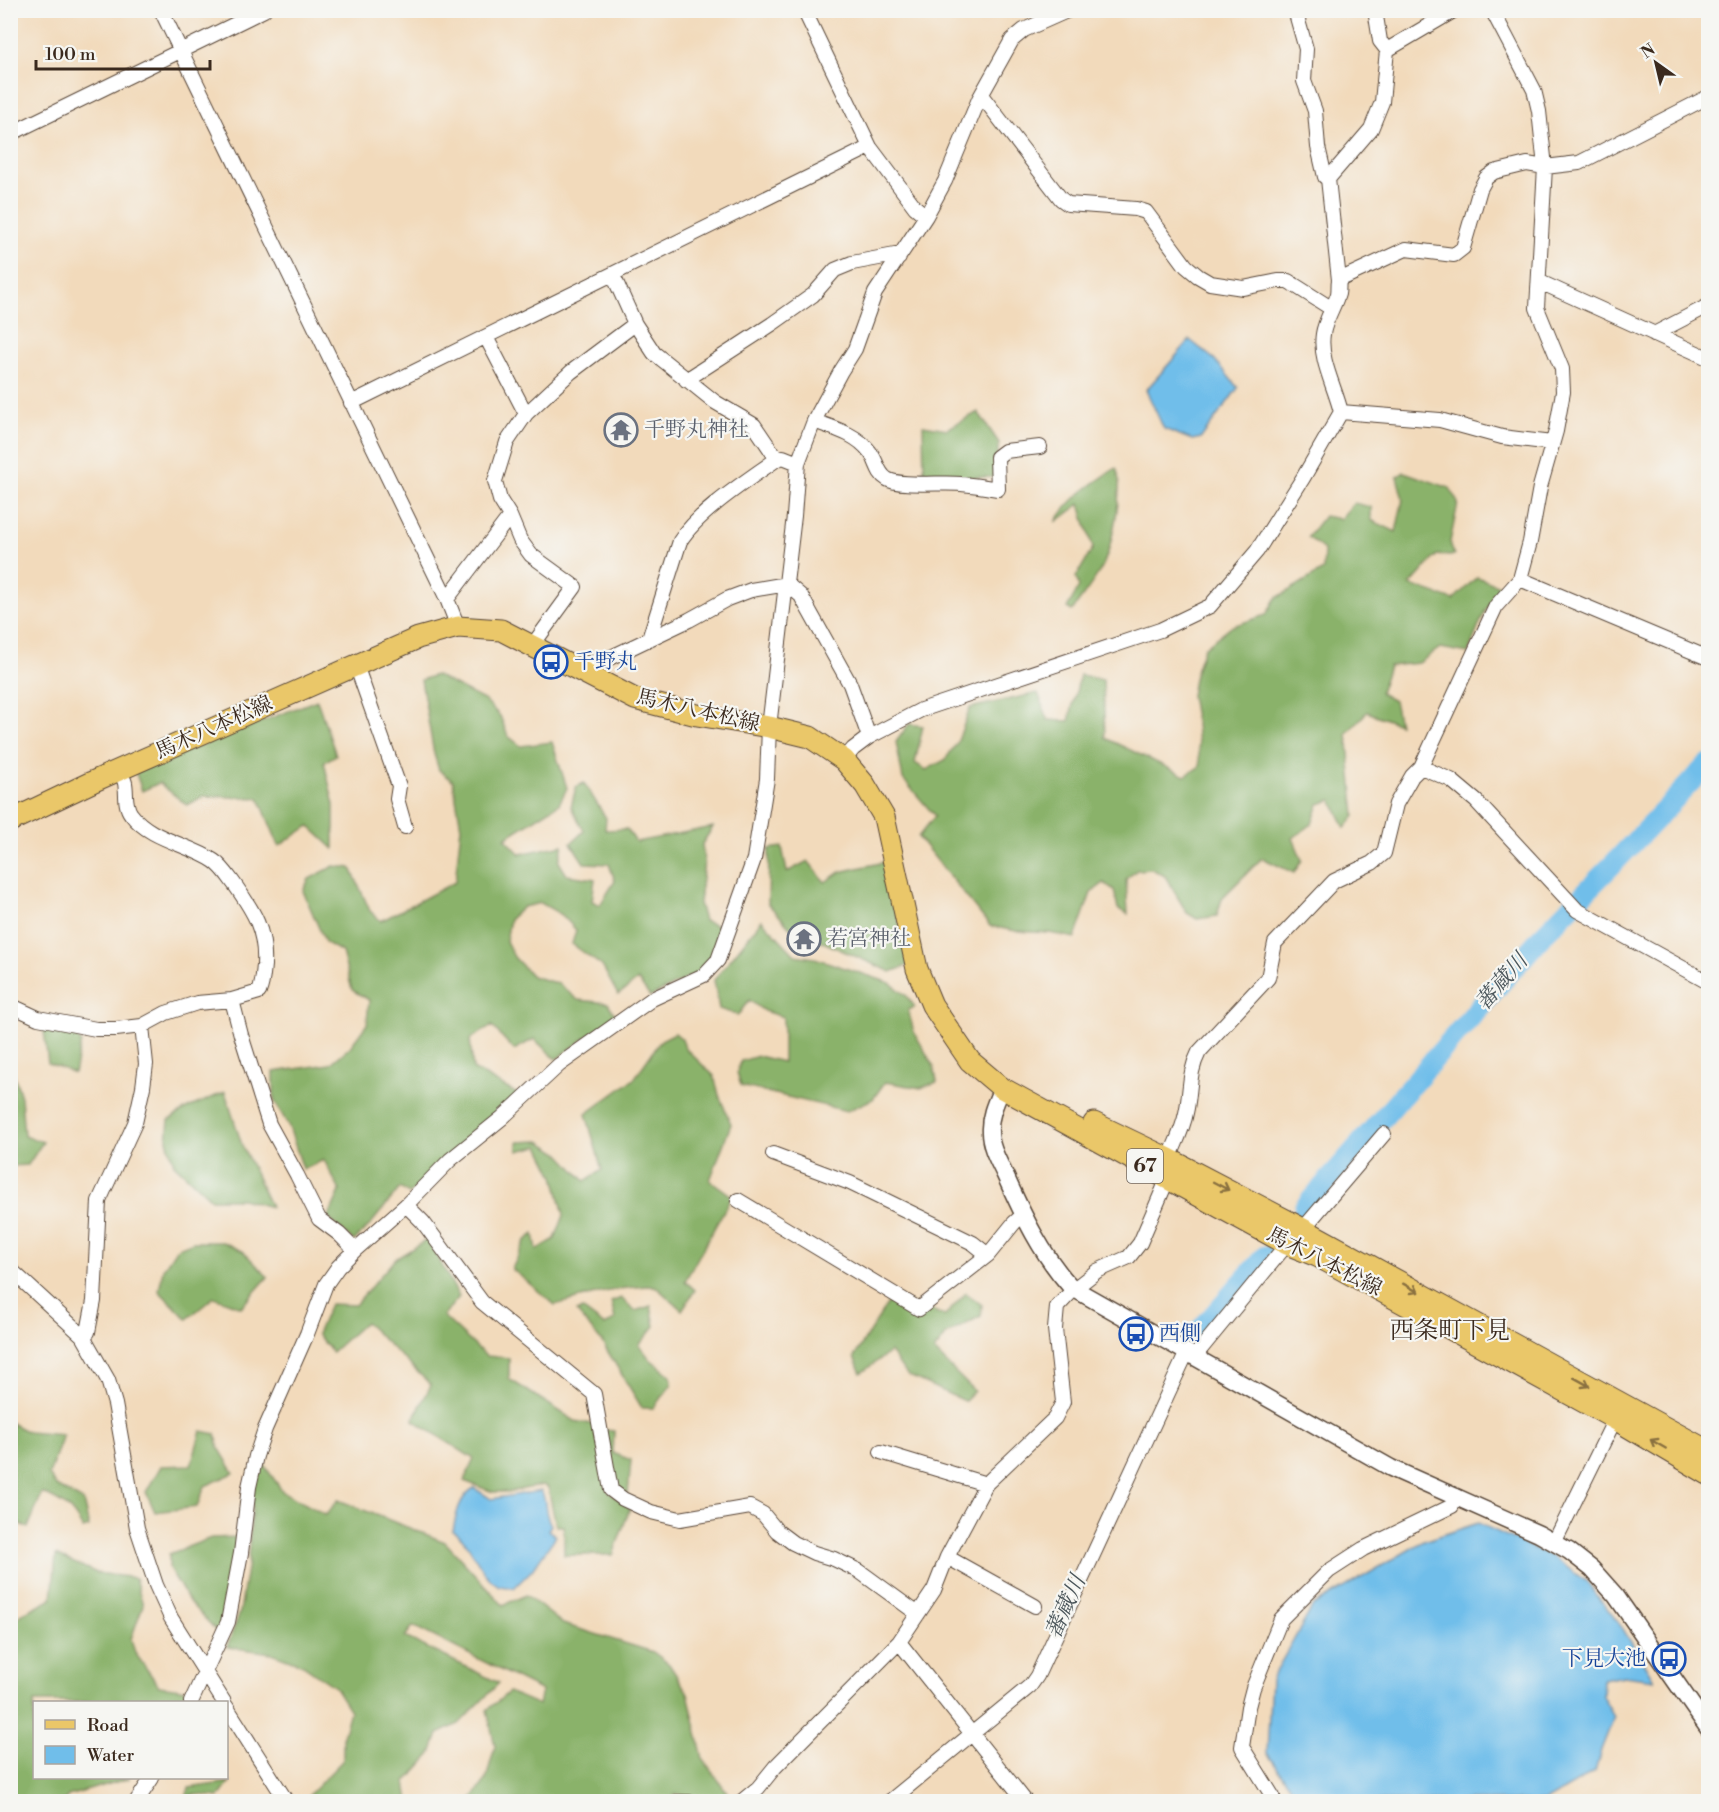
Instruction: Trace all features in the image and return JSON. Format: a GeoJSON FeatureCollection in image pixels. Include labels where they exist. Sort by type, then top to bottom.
{"type":"FeatureCollection","features":[{"type":"Feature","properties":{"kind":"main road","name":"馬木八本松線"},"geometry":{"type":"LineString","coordinates":[[10,821],[119,770],[417,638],[458,627],[501,630],[635,699],[697,715],[769,727],[810,737],[844,759],[865,785],[884,817],[917,969],[932,1005],[970,1061],[1002,1088],[1168,1168],[1303,1229],[1708,1451]]}},
{"type":"Feature","properties":{"kind":"main road","name":"馬木八本松線"},"geometry":{"type":"LineString","coordinates":[[1168,1168],[1287,1244],[1317,1256],[1615,1419],[1708,1474]]}},
{"type":"Feature","properties":{"kind":"street"},"geometry":{"type":"LineString","coordinates":[[161,10],[447,599],[458,627]]}},
{"type":"Feature","properties":{"kind":"street"},"geometry":{"type":"LineString","coordinates":[[10,134],[264,10]]}},
{"type":"Feature","properties":{"kind":"street"},"geometry":{"type":"LineString","coordinates":[[804,10],[870,147],[915,207],[926,216]]}},
{"type":"Feature","properties":{"kind":"street"},"geometry":{"type":"LineString","coordinates":[[192,1701],[206,1674],[228,1622],[242,1553],[249,1487],[265,1429],[307,1334],[326,1284],[338,1267],[406,1205],[450,1160],[502,1118],[559,1065],[652,999],[704,975],[718,960],[754,859],[767,779],[769,727],[787,584],[798,463],[814,421],[855,349],[876,293],[926,216],[945,181],[980,98],[1012,40],[1024,30],[1069,10]]}},
{"type":"Feature","properties":{"kind":"street"},"geometry":{"type":"LineString","coordinates":[[844,759],[869,737],[921,710],[1160,630],[1210,606],[1257,551],[1303,478],[1341,411],[1324,359],[1323,334],[1338,293],[1339,280],[1328,179],[1325,177],[1318,147],[1315,111],[1304,81],[1306,49],[1295,10]]}},
{"type":"Feature","properties":{"kind":"street"},"geometry":{"type":"LineString","coordinates":[[1328,179],[1371,129],[1382,102],[1388,50],[1380,40],[1375,10]]}},
{"type":"Feature","properties":{"kind":"street"},"geometry":{"type":"LineString","coordinates":[[1388,50],[1455,10]]}},
{"type":"Feature","properties":{"kind":"street"},"geometry":{"type":"LineString","coordinates":[[741,1802],[758,1788],[775,1767],[899,1642],[934,1590],[947,1557],[986,1484],[1055,1418],[1063,1402],[1055,1329],[1057,1307],[1074,1288],[1097,1270],[1129,1257],[1140,1243],[1186,1113],[1194,1061],[1199,1052],[1268,978],[1275,943],[1334,881],[1372,863],[1384,852],[1396,804],[1412,776],[1421,766],[1496,606],[1520,579],[1530,542],[1540,487],[1556,431],[1563,392],[1562,369],[1538,308],[1545,167],[1539,111],[1534,90],[1492,10]]}},
{"type":"Feature","properties":{"kind":"street"},"geometry":{"type":"LineString","coordinates":[[1339,280],[1406,249],[1454,255],[1463,248],[1480,189],[1486,178],[1494,172],[1527,164],[1545,167],[1579,163],[1708,97]]}},
{"type":"Feature","properties":{"kind":"street"},"geometry":{"type":"LineString","coordinates":[[980,98],[985,100],[1061,199],[1068,204],[1136,209],[1146,212],[1186,266],[1210,283],[1243,288],[1288,281],[1326,305],[1332,306]]}},
{"type":"Feature","properties":{"kind":"street"},"geometry":{"type":"LineString","coordinates":[[351,403],[870,147]]}},
{"type":"Feature","properties":{"kind":"street"},"geometry":{"type":"LineString","coordinates":[[686,380],[813,295],[835,270],[852,263],[895,255],[899,258]]}},
{"type":"Feature","properties":{"kind":"street"},"geometry":{"type":"LineString","coordinates":[[613,275],[635,324],[654,353],[715,402],[753,425],[777,459]]}},
{"type":"Feature","properties":{"kind":"street"},"geometry":{"type":"LineString","coordinates":[[1540,282],[1708,358]]}},
{"type":"Feature","properties":{"kind":"street"},"geometry":{"type":"LineString","coordinates":[[1654,333],[1708,306]]}},
{"type":"Feature","properties":{"kind":"street"},"geometry":{"type":"LineString","coordinates":[[532,646],[575,587],[531,555],[520,540],[500,500],[495,481],[507,442],[526,414],[571,372],[635,324]]}},
{"type":"Feature","properties":{"kind":"street"},"geometry":{"type":"LineString","coordinates":[[486,337],[526,414]]}},
{"type":"Feature","properties":{"kind":"street"},"geometry":{"type":"LineString","coordinates":[[1341,411],[1440,420],[1502,436],[1552,443]]}},
{"type":"Feature","properties":{"kind":"street"},"geometry":{"type":"LineString","coordinates":[[814,421],[844,432],[859,441],[870,452],[880,472],[888,480],[912,483],[960,484],[998,489],[997,457],[1005,451],[1040,447]]}},
{"type":"Feature","properties":{"kind":"street"},"geometry":{"type":"LineString","coordinates":[[650,639],[680,542],[686,532],[711,509],[777,459],[783,457],[798,463]]}},
{"type":"Feature","properties":{"kind":"street"},"geometry":{"type":"LineString","coordinates":[[447,599],[510,516]]}},
{"type":"Feature","properties":{"kind":"street"},"geometry":{"type":"LineString","coordinates":[[1520,579],[1708,658]]}},
{"type":"Feature","properties":{"kind":"street"},"geometry":{"type":"LineString","coordinates":[[787,584],[801,596],[850,684],[869,737]]}},
{"type":"Feature","properties":{"kind":"street"},"geometry":{"type":"LineString","coordinates":[[570,666],[603,661],[727,599],[751,590],[787,584]]}},
{"type":"Feature","properties":{"kind":"street"},"geometry":{"type":"LineString","coordinates":[[356,666],[399,786],[397,800],[405,827]]}},
{"type":"Feature","properties":{"kind":"street"},"geometry":{"type":"LineString","coordinates":[[1421,766],[1451,780],[1476,801],[1572,906],[1708,982]]}},
{"type":"Feature","properties":{"kind":"street"},"geometry":{"type":"LineString","coordinates":[[10,1005],[38,1018],[96,1029],[117,1029],[142,1026],[166,1013],[197,1002],[232,1000],[260,992],[265,951],[259,925],[248,903],[215,861],[156,834],[131,814],[127,808],[124,782],[119,770]]}},
{"type":"Feature","properties":{"kind":"street"},"geometry":{"type":"LineString","coordinates":[[232,1000],[269,1124],[319,1219],[355,1250]]}},
{"type":"Feature","properties":{"kind":"street"},"geometry":{"type":"LineString","coordinates":[[83,1336],[88,1332],[94,1301],[99,1201],[135,1123],[143,1087],[146,1064],[142,1026]]}},
{"type":"Feature","properties":{"kind":"street"},"geometry":{"type":"LineString","coordinates":[[1002,1088],[990,1117],[990,1134],[995,1152],[1031,1231],[1058,1272],[1074,1288],[1391,1468],[1539,1534],[1592,1569],[1617,1596],[1708,1728]]}},
{"type":"Feature","properties":{"kind":"street"},"geometry":{"type":"LineString","coordinates":[[889,1802],[970,1732],[1030,1686],[1037,1676],[1191,1354],[1384,1134]]}},
{"type":"Feature","properties":{"kind":"street"},"geometry":{"type":"LineString","coordinates":[[773,1154],[850,1183],[974,1243],[988,1255]]}},
{"type":"Feature","properties":{"kind":"street"},"geometry":{"type":"LineString","coordinates":[[738,1200],[919,1309],[988,1255],[1023,1215]]}},
{"type":"Feature","properties":{"kind":"street"},"geometry":{"type":"LineString","coordinates":[[406,1205],[423,1222],[482,1302],[594,1394],[611,1490],[622,1499],[651,1512],[680,1519],[750,1508],[763,1514],[777,1531],[793,1543],[859,1571],[918,1614]]}},
{"type":"Feature","properties":{"kind":"street"},"geometry":{"type":"LineString","coordinates":[[10,1269],[83,1336],[108,1380],[115,1404],[137,1528],[156,1585],[171,1618],[223,1701]]}},
{"type":"Feature","properties":{"kind":"street"},"geometry":{"type":"LineString","coordinates":[[1554,1543],[1615,1419]]}},
{"type":"Feature","properties":{"kind":"street"},"geometry":{"type":"LineString","coordinates":[[881,1452],[986,1484]]}},
{"type":"Feature","properties":{"kind":"street"},"geometry":{"type":"LineString","coordinates":[[1273,1800],[1242,1747],[1253,1688],[1281,1619],[1329,1571],[1363,1549],[1452,1506],[1456,1496]]}},
{"type":"Feature","properties":{"kind":"street"},"geometry":{"type":"LineString","coordinates":[[947,1557],[1035,1606]]}},
{"type":"Feature","properties":{"kind":"street"},"geometry":{"type":"LineString","coordinates":[[899,1642],[1026,1802]]}},
{"type":"Feature","properties":{"kind":"street"},"geometry":{"type":"LineString","coordinates":[[228,1709],[287,1802]]}},
{"type":"Feature","properties":{"kind":"street"},"geometry":{"type":"LineString","coordinates":[[136,1802],[151,1779]]}},
{"type":"Feature","properties":{"kind":"street"},"geometry":{"type":"LineString","coordinates":[[678,1802],[689,1802]]}},
{"type":"Feature","properties":{"kind":"green space"},"geometry":{"type":"Polygon","coordinates":[[[978,412],[999,443],[994,477],[924,478],[923,425],[947,429],[978,412]]]}},
{"type":"Feature","properties":{"kind":"green space"},"geometry":{"type":"Polygon","coordinates":[[[1116,468],[1118,503],[1109,548],[1101,569],[1072,611],[1067,608],[1079,587],[1076,577],[1093,548],[1080,504],[1056,522],[1075,498],[1116,468]]]}},
{"type":"Feature","properties":{"kind":"green space"},"geometry":{"type":"Polygon","coordinates":[[[1404,472],[1450,488],[1458,503],[1450,542],[1454,555],[1437,555],[1410,585],[1453,600],[1477,577],[1502,587],[1485,611],[1468,653],[1440,648],[1419,663],[1389,666],[1380,693],[1394,701],[1399,724],[1367,712],[1347,733],[1355,816],[1345,828],[1332,800],[1319,804],[1312,824],[1293,838],[1302,860],[1294,873],[1262,858],[1222,898],[1217,916],[1197,919],[1187,913],[1165,876],[1152,869],[1137,870],[1126,879],[1128,914],[1118,909],[1114,890],[1104,883],[1091,893],[1075,938],[990,926],[918,837],[935,816],[903,779],[896,742],[909,724],[923,726],[915,763],[926,770],[945,760],[957,743],[970,708],[1038,693],[1048,720],[1069,721],[1080,675],[1103,680],[1105,738],[1185,776],[1200,766],[1191,695],[1204,648],[1230,627],[1266,615],[1275,599],[1323,570],[1324,550],[1308,537],[1324,516],[1340,519],[1354,503],[1371,507],[1371,520],[1396,532],[1403,499],[1397,477],[1404,472]]]}},
{"type":"Feature","properties":{"kind":"green space"},"geometry":{"type":"Polygon","coordinates":[[[435,675],[484,700],[500,716],[508,736],[521,746],[552,742],[567,788],[559,804],[505,838],[520,854],[563,845],[559,862],[567,875],[595,879],[592,901],[600,905],[615,881],[609,864],[584,863],[571,843],[584,831],[571,807],[576,787],[584,783],[606,818],[605,830],[627,829],[636,842],[713,827],[702,844],[704,862],[699,903],[704,921],[724,928],[715,956],[699,972],[650,997],[638,980],[618,995],[602,966],[572,944],[576,930],[562,915],[541,903],[523,907],[510,919],[506,941],[514,957],[532,976],[559,984],[578,1000],[608,1003],[616,1016],[556,1059],[534,1039],[514,1050],[492,1026],[470,1039],[473,1069],[519,1095],[409,1194],[400,1188],[354,1241],[328,1218],[340,1191],[324,1160],[303,1169],[289,1127],[274,1100],[274,1072],[330,1064],[350,1047],[367,1024],[369,1000],[352,990],[342,952],[325,942],[303,891],[309,879],[334,866],[351,868],[370,911],[381,921],[455,882],[461,827],[453,781],[439,770],[434,754],[421,680],[435,675]]]}},
{"type":"Feature","properties":{"kind":"green space"},"geometry":{"type":"Polygon","coordinates":[[[317,700],[336,755],[324,762],[334,805],[334,849],[309,826],[279,846],[259,798],[205,796],[187,805],[159,783],[142,791],[135,771],[317,700]]]}},
{"type":"Feature","properties":{"kind":"green space"},"geometry":{"type":"Polygon","coordinates":[[[782,847],[787,872],[808,861],[825,882],[840,872],[885,862],[909,965],[891,972],[791,928],[768,904],[769,849],[782,847]]]}},
{"type":"Feature","properties":{"kind":"green space"},"geometry":{"type":"Polygon","coordinates":[[[762,920],[795,955],[815,958],[890,983],[906,995],[915,1007],[908,1010],[914,1032],[934,1067],[937,1082],[921,1088],[885,1082],[873,1099],[847,1111],[741,1086],[737,1072],[741,1061],[758,1056],[783,1062],[783,1017],[764,1011],[749,1000],[738,1015],[719,1009],[714,980],[762,920]]]}},
{"type":"Feature","properties":{"kind":"green space"},"geometry":{"type":"Polygon","coordinates":[[[43,1023],[69,1028],[81,1042],[74,1073],[48,1063],[43,1023]]]}},
{"type":"Feature","properties":{"kind":"green space"},"geometry":{"type":"Polygon","coordinates":[[[675,1033],[682,1039],[685,1048],[714,1076],[731,1124],[710,1180],[732,1196],[685,1281],[695,1290],[682,1310],[655,1286],[617,1290],[555,1305],[512,1269],[525,1241],[534,1234],[537,1250],[555,1239],[564,1215],[554,1176],[539,1146],[518,1151],[518,1142],[540,1141],[559,1153],[585,1181],[602,1170],[586,1114],[634,1079],[661,1040],[675,1033]]]}},
{"type":"Feature","properties":{"kind":"green space"},"geometry":{"type":"Polygon","coordinates":[[[10,1071],[13,1071],[21,1097],[24,1136],[43,1142],[28,1165],[11,1166],[10,1071]]]}},
{"type":"Feature","properties":{"kind":"green space"},"geometry":{"type":"Polygon","coordinates":[[[225,1092],[242,1145],[271,1207],[242,1199],[211,1199],[174,1164],[167,1140],[169,1120],[188,1108],[225,1092]]]}},
{"type":"Feature","properties":{"kind":"green space"},"geometry":{"type":"Polygon","coordinates":[[[428,1239],[459,1297],[443,1316],[486,1356],[509,1358],[509,1379],[575,1421],[597,1425],[609,1492],[630,1508],[613,1555],[564,1555],[564,1526],[556,1526],[548,1487],[543,1485],[509,1492],[493,1492],[464,1481],[474,1459],[413,1420],[431,1385],[365,1322],[332,1352],[317,1334],[330,1304],[355,1305],[395,1259],[428,1239]]]}},
{"type":"Feature","properties":{"kind":"green space"},"geometry":{"type":"Polygon","coordinates":[[[193,1242],[223,1242],[243,1251],[268,1277],[241,1307],[214,1297],[187,1319],[159,1291],[163,1269],[176,1249],[193,1242]]]}},
{"type":"Feature","properties":{"kind":"green space"},"geometry":{"type":"Polygon","coordinates":[[[966,1293],[982,1305],[981,1316],[947,1334],[934,1351],[974,1391],[964,1401],[907,1375],[890,1352],[861,1373],[854,1357],[890,1299],[927,1308],[945,1316],[966,1293]]]}},
{"type":"Feature","properties":{"kind":"green space"},"geometry":{"type":"Polygon","coordinates":[[[621,1298],[635,1311],[651,1306],[655,1326],[639,1345],[650,1359],[671,1376],[672,1384],[653,1408],[642,1408],[602,1342],[577,1312],[582,1309],[605,1326],[615,1319],[611,1302],[621,1298]]]}},
{"type":"Feature","properties":{"kind":"green space"},"geometry":{"type":"Polygon","coordinates":[[[11,1423],[28,1432],[63,1435],[49,1475],[56,1486],[83,1501],[89,1527],[83,1529],[67,1507],[42,1493],[28,1528],[11,1520],[11,1423]]]}},
{"type":"Feature","properties":{"kind":"green space"},"geometry":{"type":"Polygon","coordinates":[[[604,1430],[614,1431],[613,1453],[631,1460],[628,1494],[613,1488],[604,1430]]]}},
{"type":"Feature","properties":{"kind":"green space"},"geometry":{"type":"Polygon","coordinates":[[[201,1431],[216,1434],[219,1448],[234,1473],[205,1486],[197,1507],[155,1512],[146,1492],[161,1466],[191,1465],[201,1431]]]}},
{"type":"Feature","properties":{"kind":"green space"},"geometry":{"type":"Polygon","coordinates":[[[262,1462],[283,1492],[326,1515],[338,1500],[445,1542],[503,1605],[526,1595],[563,1624],[653,1652],[669,1664],[688,1693],[703,1759],[727,1792],[725,1801],[698,1801],[690,1796],[676,1794],[665,1802],[470,1801],[486,1780],[495,1746],[487,1710],[509,1692],[539,1705],[542,1691],[413,1626],[405,1637],[499,1683],[459,1724],[438,1734],[431,1754],[406,1782],[409,1801],[303,1801],[343,1760],[343,1736],[350,1711],[335,1687],[303,1665],[272,1653],[227,1647],[240,1612],[248,1562],[254,1482],[262,1462]]]}},
{"type":"Feature","properties":{"kind":"green space"},"geometry":{"type":"Polygon","coordinates":[[[239,1537],[228,1605],[218,1632],[190,1603],[169,1568],[169,1554],[211,1538],[239,1537]]]}},
{"type":"Feature","properties":{"kind":"green space"},"geometry":{"type":"Polygon","coordinates":[[[56,1555],[97,1573],[135,1578],[143,1605],[131,1639],[135,1653],[159,1686],[189,1690],[184,1701],[33,1701],[33,1779],[127,1779],[68,1796],[64,1801],[11,1801],[11,1623],[52,1598],[56,1555]]]}},
{"type":"Feature","properties":{"kind":"green space"},"geometry":{"type":"Polygon","coordinates":[[[230,1782],[219,1797],[192,1794],[191,1801],[185,1801],[189,1788],[230,1782]]]}},
{"type":"Feature","properties":{"kind":"water"},"geometry":{"type":"Polygon","coordinates":[[[1190,340],[1215,360],[1238,388],[1201,438],[1192,440],[1164,429],[1146,390],[1190,340]]]}},
{"type":"Feature","properties":{"kind":"water"},"geometry":{"type":"Polygon","coordinates":[[[474,1488],[491,1499],[541,1491],[545,1500],[551,1525],[548,1530],[556,1536],[532,1570],[514,1588],[500,1586],[493,1582],[481,1568],[466,1543],[453,1531],[462,1501],[474,1488]]]}},
{"type":"Feature","properties":{"kind":"water","name":"下見大池"},"geometry":{"type":"Polygon","coordinates":[[[1478,1523],[1553,1557],[1587,1582],[1623,1629],[1654,1680],[1624,1676],[1603,1680],[1602,1696],[1614,1717],[1595,1772],[1545,1801],[1300,1801],[1267,1753],[1271,1680],[1313,1606],[1424,1541],[1478,1523]]]}},
{"type":"Feature","properties":{"kind":"waterway","name":"蕃蔵川"},"geometry":{"type":"LineString","coordinates":[[1304,1208],[1542,936],[1708,764]]}},
{"type":"Feature","properties":{"kind":"waterway","name":"蕃蔵川"},"geometry":{"type":"LineString","coordinates":[[1195,1336],[1265,1256]]}},
{"type":"Feature","properties":{"kind":"place","name":"千野丸神社"},"geometry":{"type":"Point","coordinates":[621,430]}},
{"type":"Feature","properties":{"kind":"place","name":"千野丸"},"geometry":{"type":"Point","coordinates":[551,662]}},
{"type":"Feature","properties":{"kind":"place","name":"若宮神社"},"geometry":{"type":"Point","coordinates":[804,939]}},
{"type":"Feature","properties":{"kind":"place","name":"西側"},"geometry":{"type":"Point","coordinates":[1136,1334]}},
{"type":"Feature","properties":{"kind":"place","name":"下見大池"},"geometry":{"type":"Point","coordinates":[1669,1659]}},
{"type":"Feature","properties":{"kind":"district","name":"西条町下見"},"geometry":{"type":"Point","coordinates":[1450,1331]}}]}
